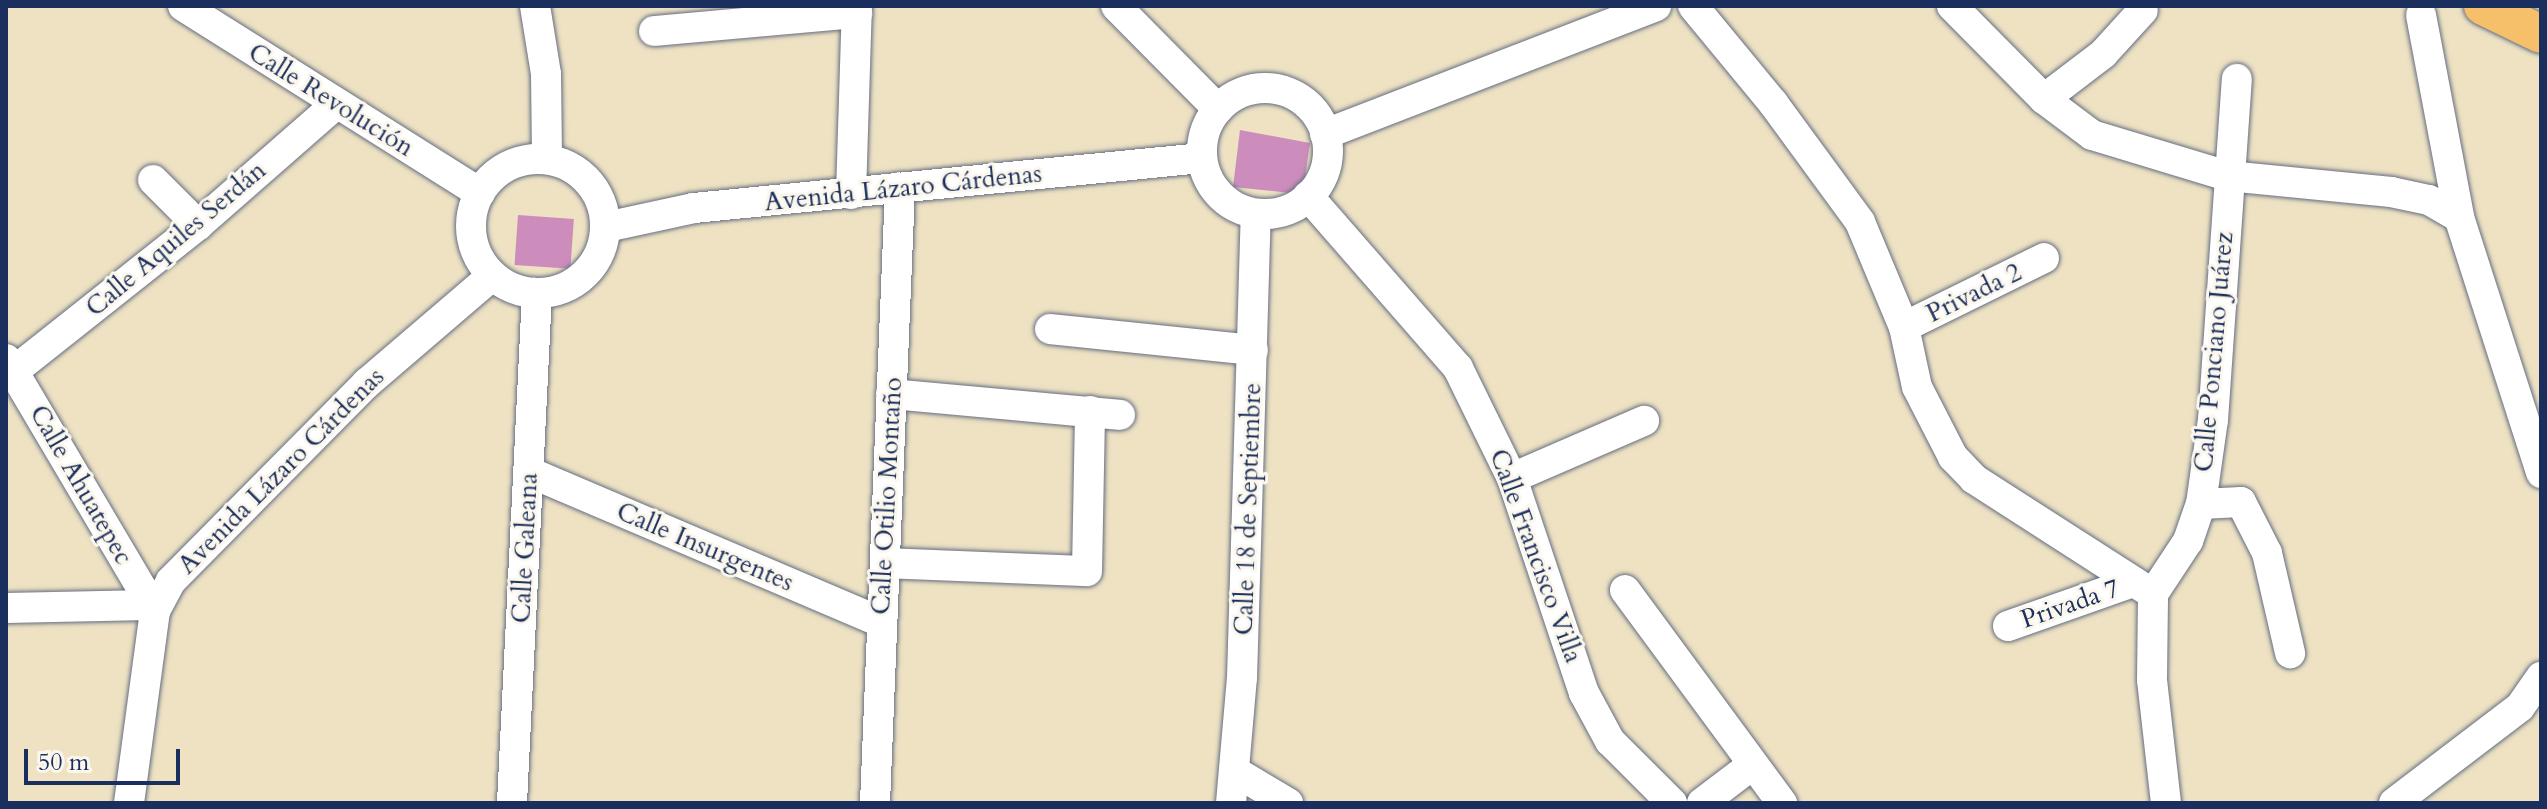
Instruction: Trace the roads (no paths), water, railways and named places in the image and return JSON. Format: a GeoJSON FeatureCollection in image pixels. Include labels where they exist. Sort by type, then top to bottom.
{"type":"FeatureCollection","features":[{"type":"Feature","properties":{"kind":"main road"},"geometry":{"type":"LineString","coordinates":[[2483,6],[2541,34]]}},
{"type":"Feature","properties":{"kind":"street","name":"Calle Revolución"},"geometry":{"type":"LineString","coordinates":[[183,6],[335,105],[480,193]]}},
{"type":"Feature","properties":{"kind":"street"},"geometry":{"type":"LineString","coordinates":[[535,6],[546,74],[547,159]]}},
{"type":"Feature","properties":{"kind":"street"},"geometry":{"type":"LineString","coordinates":[[1116,6],[1218,109]]}},
{"type":"Feature","properties":{"kind":"street"},"geometry":{"type":"LineString","coordinates":[[1325,134],[1656,6]]}},
{"type":"Feature","properties":{"kind":"street"},"geometry":{"type":"LineString","coordinates":[[1693,6],[1773,103],[1860,222],[1904,327],[1917,387],[1953,457],[1974,479],[2143,588],[2166,803]]}},
{"type":"Feature","properties":{"kind":"street"},"geometry":{"type":"LineString","coordinates":[[1952,6],[2044,99],[2092,135],[2228,176],[2391,192],[2429,200],[2459,217]]}},
{"type":"Feature","properties":{"kind":"street"},"geometry":{"type":"LineString","coordinates":[[654,31],[857,9],[851,194]]}},
{"type":"Feature","properties":{"kind":"street"},"geometry":{"type":"LineString","coordinates":[[2044,99],[2103,54],[2143,10]]}},
{"type":"Feature","properties":{"kind":"street"},"geometry":{"type":"LineString","coordinates":[[2421,15],[2459,217],[2541,473]]}},
{"type":"Feature","properties":{"kind":"street","name":"Calle Ponciano Juárez"},"geometry":{"type":"LineString","coordinates":[[2143,588],[2188,541],[2201,504],[2213,420],[2237,79]]}},
{"type":"Feature","properties":{"kind":"street"},"geometry":{"type":"LineString","coordinates":[[1279,90],[1308,106],[1325,134],[1325,168],[1308,196],[1275,213],[1256,214],[1219,195],[1202,158],[1205,132],[1218,109],[1246,91],[1279,90]]}},
{"type":"Feature","properties":{"kind":"street","name":"Calle Aquiles Serdán"},"geometry":{"type":"LineString","coordinates":[[10,365],[198,225],[335,105]]}},
{"type":"Feature","properties":{"kind":"street","name":"Avenida Lázaro Cárdenas"},"geometry":{"type":"LineString","coordinates":[[606,227],[694,208],[1202,158]]}},
{"type":"Feature","properties":{"kind":"street"},"geometry":{"type":"LineString","coordinates":[[547,159],[566,165],[595,190],[606,227],[602,248],[577,282],[537,293],[513,289],[492,276],[471,236],[480,193],[516,163],[547,159]]}},
{"type":"Feature","properties":{"kind":"street"},"geometry":{"type":"LineString","coordinates":[[153,180],[198,225]]}},
{"type":"Feature","properties":{"kind":"street","name":"Calle Otilio Montaño"},"geometry":{"type":"LineString","coordinates":[[875,803],[900,188]]}},
{"type":"Feature","properties":{"kind":"street","name":"Calle Francisco Villa"},"geometry":{"type":"LineString","coordinates":[[1308,196],[1458,368],[1512,478],[1584,693],[1610,741],[1672,803]]}},
{"type":"Feature","properties":{"kind":"street","name":"Calle 18 de Septiembre"},"geometry":{"type":"LineString","coordinates":[[1231,803],[1242,678],[1256,214]]}},
{"type":"Feature","properties":{"kind":"street","name":"Privada 2"},"geometry":{"type":"LineString","coordinates":[[1904,327],[2044,258]]}},
{"type":"Feature","properties":{"kind":"street","name":"Avenida Lázaro Cárdenas"},"geometry":{"type":"LineString","coordinates":[[129,803],[152,608],[189,559],[367,383],[492,276]]}},
{"type":"Feature","properties":{"kind":"street","name":"Calle Galeana"},"geometry":{"type":"LineString","coordinates":[[512,803],[537,293]]}},
{"type":"Feature","properties":{"kind":"street"},"geometry":{"type":"LineString","coordinates":[[1050,329],[1253,350]]}},
{"type":"Feature","properties":{"kind":"street","name":"Calle Ahuatepec"},"geometry":{"type":"LineString","coordinates":[[10,365],[152,608]]}},
{"type":"Feature","properties":{"kind":"street"},"geometry":{"type":"LineString","coordinates":[[891,394],[1120,415]]}},
{"type":"Feature","properties":{"kind":"street"},"geometry":{"type":"LineString","coordinates":[[886,563],[1087,571],[1090,411]]}},
{"type":"Feature","properties":{"kind":"street"},"geometry":{"type":"LineString","coordinates":[[1512,478],[1644,421]]}},
{"type":"Feature","properties":{"kind":"street","name":"Calle Insurgentes"},"geometry":{"type":"LineString","coordinates":[[529,472],[881,622]]}},
{"type":"Feature","properties":{"kind":"street"},"geometry":{"type":"LineString","coordinates":[[2201,504],[2241,502],[2267,553],[2290,653]]}},
{"type":"Feature","properties":{"kind":"street","name":"Privada 7"},"geometry":{"type":"LineString","coordinates":[[2008,626],[2143,588]]}},
{"type":"Feature","properties":{"kind":"street"},"geometry":{"type":"LineString","coordinates":[[1625,590],[1782,803]]}},
{"type":"Feature","properties":{"kind":"street"},"geometry":{"type":"LineString","coordinates":[[6,608],[152,608]]}},
{"type":"Feature","properties":{"kind":"street"},"geometry":{"type":"LineString","coordinates":[[2394,803],[2520,707],[2541,677]]}},
{"type":"Feature","properties":{"kind":"street"},"geometry":{"type":"LineString","coordinates":[[1702,803],[1752,765]]}},
{"type":"Feature","properties":{"kind":"street"},"geometry":{"type":"LineString","coordinates":[[1234,771],[1288,803]]}}]}
